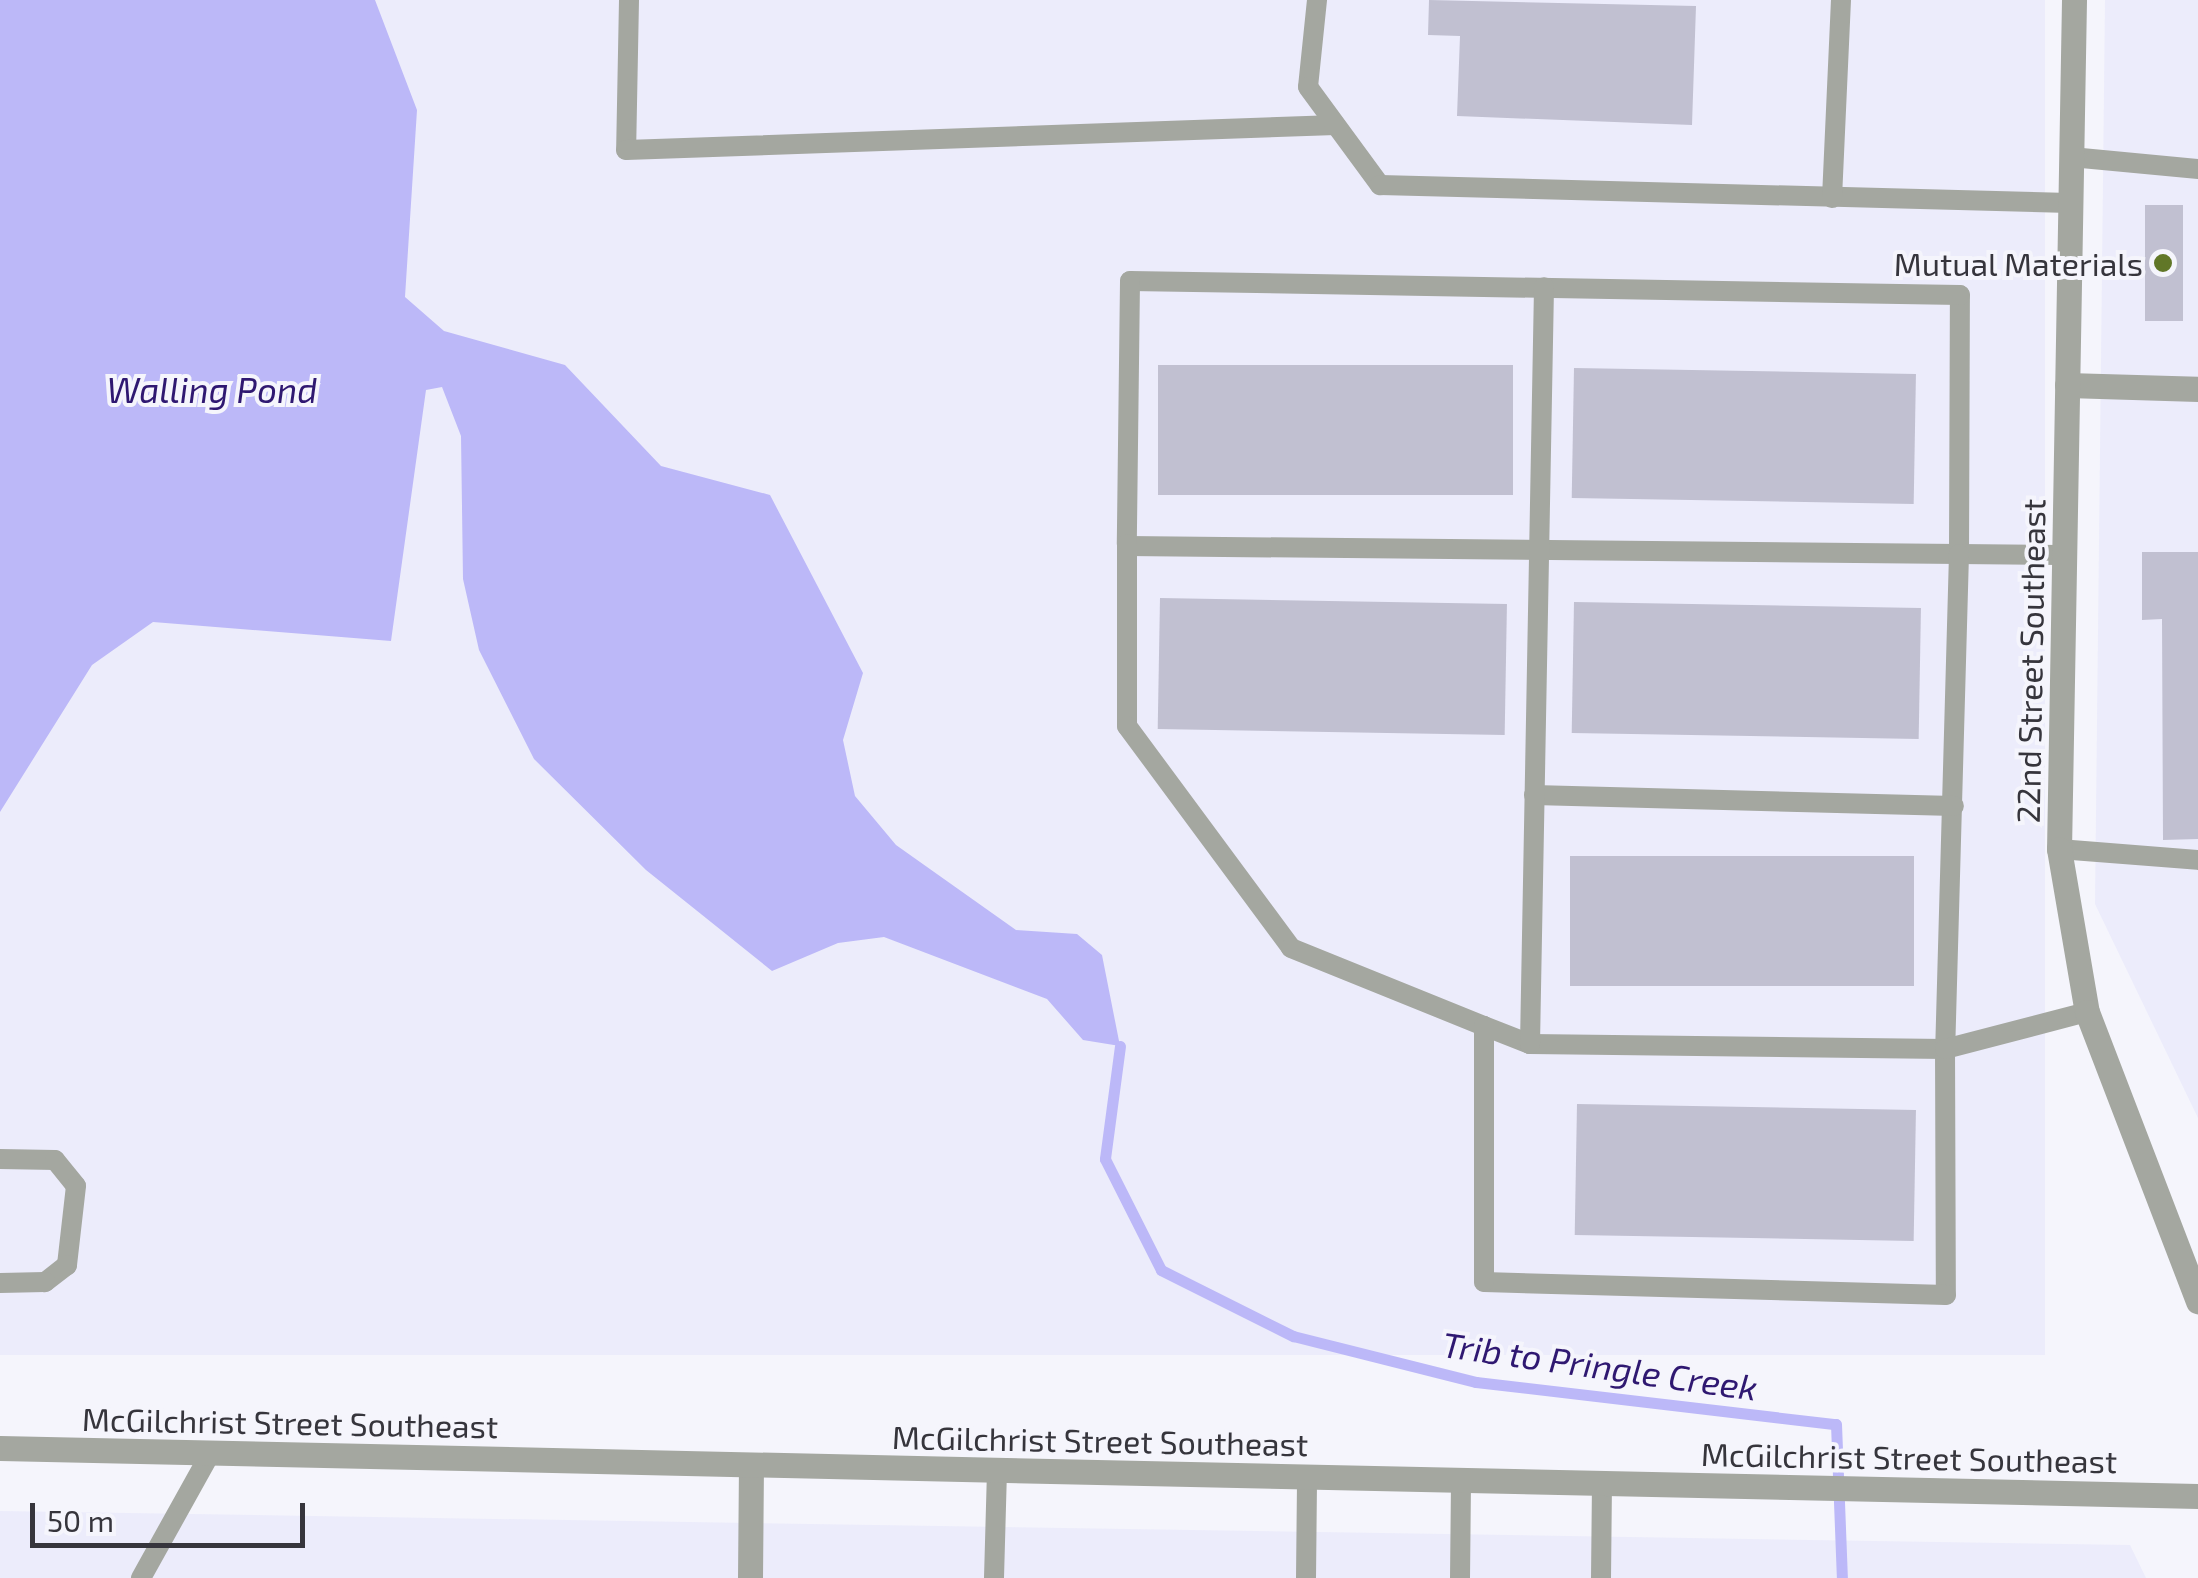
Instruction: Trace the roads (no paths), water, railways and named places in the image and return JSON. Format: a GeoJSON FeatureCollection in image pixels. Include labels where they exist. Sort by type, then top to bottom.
{"type":"FeatureCollection","features":[{"type":"Feature","properties":{"kind":"street","name":"22nd Street Southeast"},"geometry":{"type":"LineString","coordinates":[[2074,0],[2059,850],[2087,1012],[2198,1301]]}},
{"type":"Feature","properties":{"kind":"street"},"geometry":{"type":"LineString","coordinates":[[2067,385],[2198,389]]}},
{"type":"Feature","properties":{"kind":"street","name":"McGilchrist Street Southeast"},"geometry":{"type":"LineString","coordinates":[[0,1448],[2198,1496]]}},
{"type":"Feature","properties":{"kind":"street"},"geometry":{"type":"LineString","coordinates":[[750,1578],[751,1465]]}},
{"type":"Feature","properties":{"kind":"lane"},"geometry":{"type":"LineString","coordinates":[[629,0],[626,150],[1336,125]]}},
{"type":"Feature","properties":{"kind":"lane"},"geometry":{"type":"LineString","coordinates":[[1317,0],[1308,87],[1380,186],[2070,203]]}},
{"type":"Feature","properties":{"kind":"lane"},"geometry":{"type":"LineString","coordinates":[[1832,198],[1840,0]]}},
{"type":"Feature","properties":{"kind":"lane"},"geometry":{"type":"LineString","coordinates":[[2072,157],[2198,168]]}},
{"type":"Feature","properties":{"kind":"lane"},"geometry":{"type":"LineString","coordinates":[[1484,1026],[1484,1282],[1946,1295],[1946,1049],[1960,554],[1960,295],[1130,281],[1126,726],[1292,948],[1530,1044],[1946,1049],[2087,1012]]}},
{"type":"Feature","properties":{"kind":"lane"},"geometry":{"type":"LineString","coordinates":[[1530,1044],[1544,287]]}},
{"type":"Feature","properties":{"kind":"lane"},"geometry":{"type":"LineString","coordinates":[[1128,546],[2064,555]]}},
{"type":"Feature","properties":{"kind":"lane"},"geometry":{"type":"LineString","coordinates":[[1534,796],[1954,806]]}},
{"type":"Feature","properties":{"kind":"lane"},"geometry":{"type":"LineString","coordinates":[[2059,850],[2198,860]]}},
{"type":"Feature","properties":{"kind":"lane"},"geometry":{"type":"LineString","coordinates":[[0,1159],[55,1160],[76,1186],[67,1265],[45,1282],[0,1283]]}},
{"type":"Feature","properties":{"kind":"lane"},"geometry":{"type":"LineString","coordinates":[[140,1578],[212,1452]]}},
{"type":"Feature","properties":{"kind":"lane"},"geometry":{"type":"LineString","coordinates":[[994,1578],[997,1470]]}},
{"type":"Feature","properties":{"kind":"lane"},"geometry":{"type":"LineString","coordinates":[[1306,1578],[1307,1477]]}},
{"type":"Feature","properties":{"kind":"lane"},"geometry":{"type":"LineString","coordinates":[[1460,1578],[1462,1480]]}},
{"type":"Feature","properties":{"kind":"lane"},"geometry":{"type":"LineString","coordinates":[[1602,1483],[1602,1578]]}},
{"type":"Feature","properties":{"kind":"water","name":"Walling Pond"},"geometry":{"type":"Polygon","coordinates":[[[0,0],[375,0],[417,110],[405,297],[444,331],[565,365],[661,466],[770,495],[863,673],[843,740],[855,796],[896,845],[1016,930],[1077,934],[1102,955],[1120,1046],[1083,1040],[1047,999],[884,937],[838,943],[772,971],[646,870],[534,759],[479,650],[463,579],[461,436],[442,387],[426,390],[391,641],[153,622],[92,665],[0,812],[0,0]]]}},
{"type":"Feature","properties":{"kind":"waterway","name":"Trib to Pringle Creek"},"geometry":{"type":"LineString","coordinates":[[1120,1046],[1105,1159],[1161,1270],[1293,1336],[1476,1382],[1836,1424],[1842,1578]]}},
{"type":"Feature","properties":{"kind":"place","name":"Mutual Materials"},"geometry":{"type":"Point","coordinates":[2163,263]}}]}
